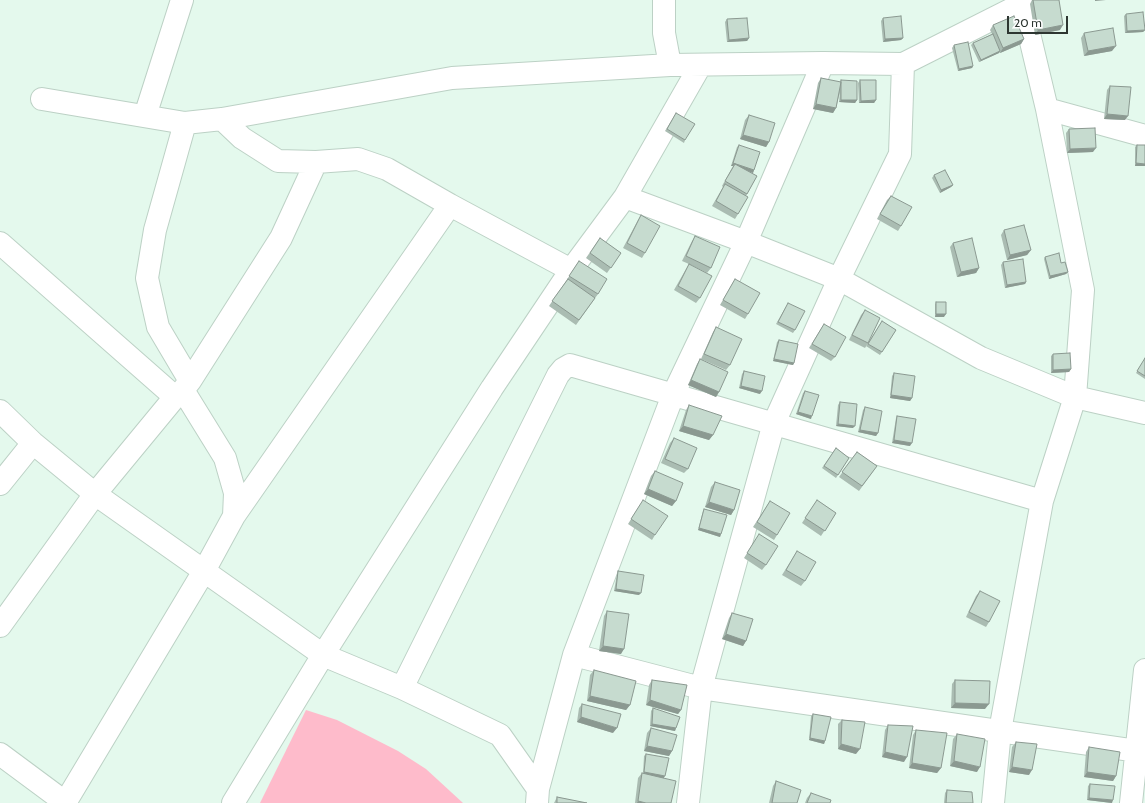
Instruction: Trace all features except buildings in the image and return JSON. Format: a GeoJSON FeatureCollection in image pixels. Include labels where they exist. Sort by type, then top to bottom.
{"type":"FeatureCollection","features":[{"type":"Feature","properties":{"kind":"street"},"geometry":{"type":"LineString","coordinates":[[145,116],[182,0]]}},
{"type":"Feature","properties":{"kind":"street"},"geometry":{"type":"LineString","coordinates":[[664,0],[664,33],[670,65]]}},
{"type":"Feature","properties":{"kind":"street"},"geometry":{"type":"LineString","coordinates":[[42,99],[185,123],[222,119],[452,78],[670,65],[700,66],[823,63],[903,64],[1027,2],[1083,290],[1075,397],[1042,501],[1000,730],[992,803]]}},
{"type":"Feature","properties":{"kind":"street"},"geometry":{"type":"LineString","coordinates":[[538,796],[574,655],[673,395],[746,242],[823,63]]}},
{"type":"Feature","properties":{"kind":"street"},"geometry":{"type":"LineString","coordinates":[[688,803],[701,688],[774,423],[839,279],[900,154],[903,64]]}},
{"type":"Feature","properties":{"kind":"street"},"geometry":{"type":"LineString","coordinates":[[232,803],[323,655],[492,388],[571,270],[624,197],[700,66]]}},
{"type":"Feature","properties":{"kind":"street"},"geometry":{"type":"LineString","coordinates":[[1047,109],[1145,136]]}},
{"type":"Feature","properties":{"kind":"street"},"geometry":{"type":"LineString","coordinates":[[222,119],[242,138],[278,161],[316,162],[358,159],[387,169],[450,205],[571,270]]}},
{"type":"Feature","properties":{"kind":"street"},"geometry":{"type":"LineString","coordinates":[[185,123],[155,230],[147,278],[158,326],[183,389],[225,458],[236,493],[234,516]]}},
{"type":"Feature","properties":{"kind":"street"},"geometry":{"type":"LineString","coordinates":[[0,626],[95,494],[183,389],[281,238],[316,162]]}},
{"type":"Feature","properties":{"kind":"street"},"geometry":{"type":"LineString","coordinates":[[624,197],[746,242],[839,279],[981,358],[1075,397],[1145,413]]}},
{"type":"Feature","properties":{"kind":"street"},"geometry":{"type":"LineString","coordinates":[[0,754],[65,803],[204,571],[234,516],[450,205]]}},
{"type":"Feature","properties":{"kind":"street"},"geometry":{"type":"LineString","coordinates":[[0,243],[183,389]]}},
{"type":"Feature","properties":{"kind":"street"},"geometry":{"type":"LineString","coordinates":[[402,688],[558,375],[563,369],[570,365],[1042,501]]}},
{"type":"Feature","properties":{"kind":"street"},"geometry":{"type":"LineString","coordinates":[[0,411],[33,443],[95,494],[323,655],[402,688],[500,735],[538,796]]}},
{"type":"Feature","properties":{"kind":"street"},"geometry":{"type":"LineString","coordinates":[[0,484],[33,443]]}},
{"type":"Feature","properties":{"kind":"street"},"geometry":{"type":"LineString","coordinates":[[574,655],[701,688],[1141,751]]}},
{"type":"Feature","properties":{"kind":"street"},"geometry":{"type":"LineString","coordinates":[[1131,803],[1141,751],[1145,670]]}},
{"type":"Feature","properties":{"kind":"shaded area"},"geometry":{"type":"Polygon","coordinates":[[[306,710],[337,720],[398,751],[426,769],[463,803],[260,803],[306,710]]]}}]}
